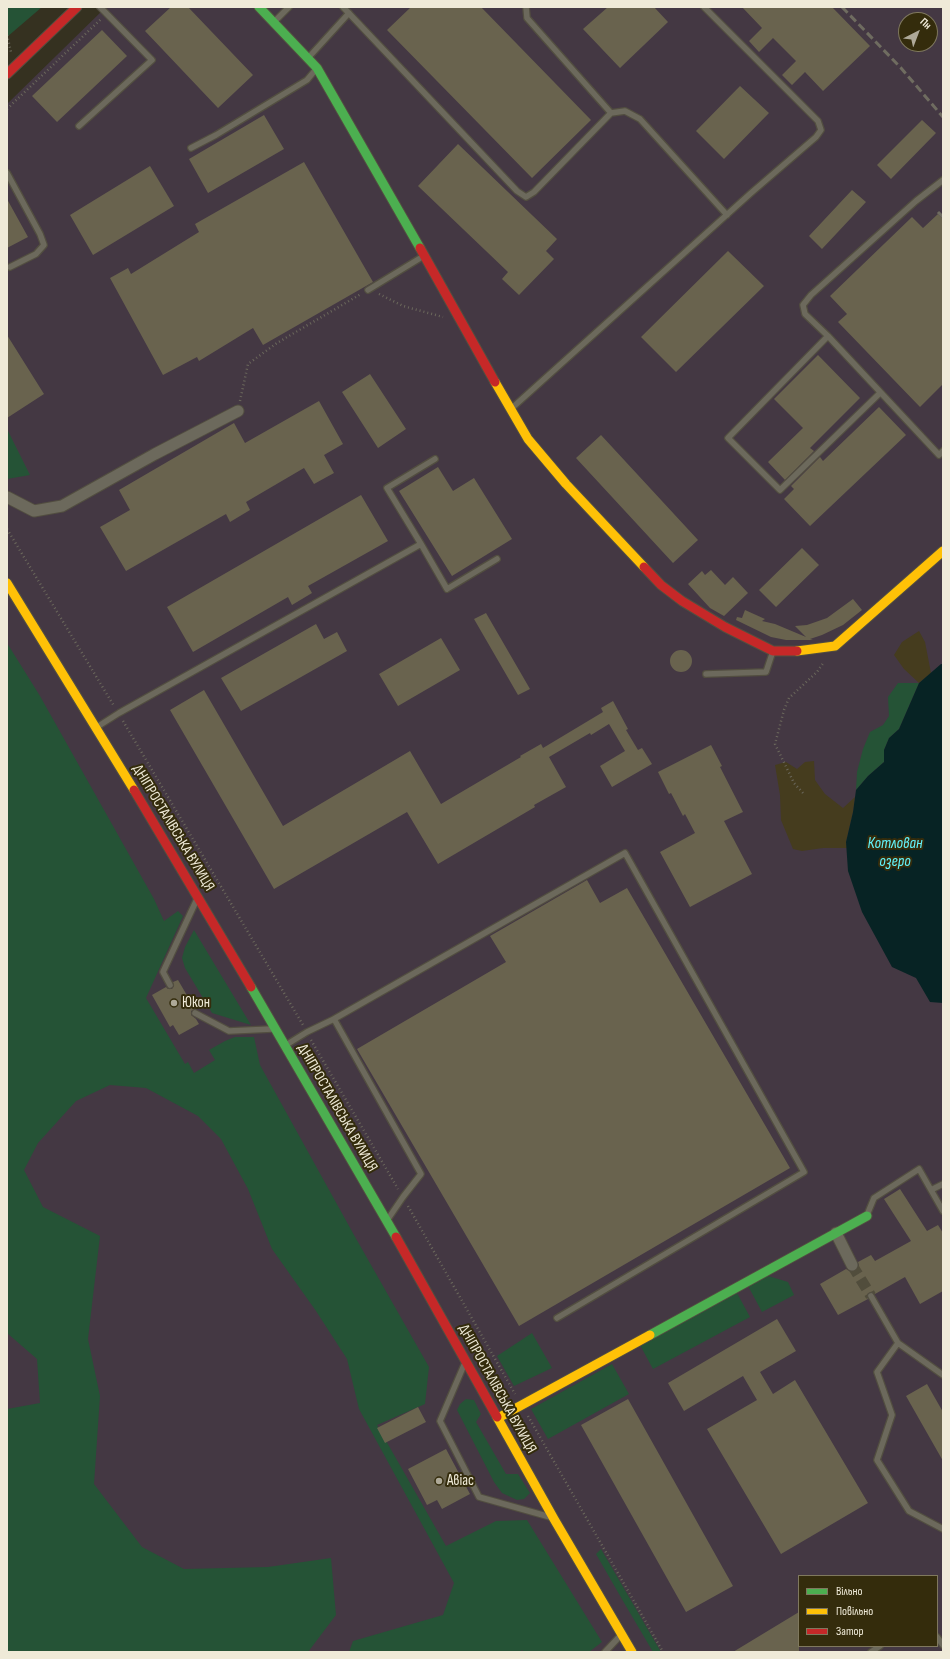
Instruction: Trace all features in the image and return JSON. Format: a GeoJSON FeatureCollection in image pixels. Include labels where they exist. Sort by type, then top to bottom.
{"type":"FeatureCollection","features":[{"type":"Feature","properties":{"kind":"street"},"geometry":{"type":"LineString","coordinates":[[7,74],[77,7]]}},
{"type":"Feature","properties":{"kind":"street"},"geometry":{"type":"LineString","coordinates":[[259,7],[317,68],[528,439],[561,478],[661,585],[682,601],[725,627],[774,650],[803,651],[835,646],[943,551]]}},
{"type":"Feature","properties":{"kind":"street"},"geometry":{"type":"LineString","coordinates":[[7,498],[34,511],[62,506],[155,454],[238,411]]}},
{"type":"Feature","properties":{"kind":"street","name":"ДНІПРОСТАЛІВСЬКА ВУЛИЦЯ"},"geometry":{"type":"LineString","coordinates":[[7,583],[198,897],[387,1221],[554,1518],[632,1652]]}},
{"type":"Feature","properties":{"kind":"street"},"geometry":{"type":"LineString","coordinates":[[498,1418],[867,1216]]}},
{"type":"Feature","properties":{"kind":"street"},"geometry":{"type":"LineString","coordinates":[[836,1233],[852,1265]]}},
{"type":"Feature","properties":{"kind":"lane"},"geometry":{"type":"LineString","coordinates":[[79,126],[152,60],[100,7]]}},
{"type":"Feature","properties":{"kind":"lane"},"geometry":{"type":"LineString","coordinates":[[273,22],[289,7]]}},
{"type":"Feature","properties":{"kind":"lane"},"geometry":{"type":"LineString","coordinates":[[343,7],[517,191],[526,197],[534,192],[611,113],[625,111],[640,119],[727,215]]}},
{"type":"Feature","properties":{"kind":"lane"},"geometry":{"type":"LineString","coordinates":[[526,7],[527,18],[611,113]]}},
{"type":"Feature","properties":{"kind":"lane"},"geometry":{"type":"LineString","coordinates":[[510,409],[816,137],[821,130],[818,121],[704,7]]}},
{"type":"Feature","properties":{"kind":"lane"},"geometry":{"type":"LineString","coordinates":[[308,58],[349,13]]}},
{"type":"Feature","properties":{"kind":"lane"},"geometry":{"type":"LineString","coordinates":[[191,148],[216,135],[307,80],[317,68]]}},
{"type":"Feature","properties":{"kind":"lane"},"geometry":{"type":"LineString","coordinates":[[7,173],[40,234],[44,245],[36,254],[10,267]]}},
{"type":"Feature","properties":{"kind":"lane"},"geometry":{"type":"LineString","coordinates":[[943,180],[910,206],[811,295],[803,305],[805,314],[828,336],[939,455],[943,451]]}},
{"type":"Feature","properties":{"kind":"lane"},"geometry":{"type":"LineString","coordinates":[[368,290],[424,256]]}},
{"type":"Feature","properties":{"kind":"lane"},"geometry":{"type":"LineString","coordinates":[[828,336],[728,438],[780,490],[880,392]]}},
{"type":"Feature","properties":{"kind":"lane"},"geometry":{"type":"LineString","coordinates":[[435,459],[387,488],[447,589],[497,559]]}},
{"type":"Feature","properties":{"kind":"lane"},"geometry":{"type":"LineString","coordinates":[[96,728],[119,713],[421,544]]}},
{"type":"Feature","properties":{"kind":"lane"},"geometry":{"type":"LineString","coordinates":[[706,674],[766,672],[774,650]]}},
{"type":"Feature","properties":{"kind":"lane"},"geometry":{"type":"LineString","coordinates":[[284,1046],[625,853],[804,1172],[557,1318]]}},
{"type":"Feature","properties":{"kind":"lane"},"geometry":{"type":"LineString","coordinates":[[170,984],[163,972],[198,897]]}},
{"type":"Feature","properties":{"kind":"lane"},"geometry":{"type":"LineString","coordinates":[[195,1013],[229,1030],[275,1029]]}},
{"type":"Feature","properties":{"kind":"lane"},"geometry":{"type":"LineString","coordinates":[[334,1019],[421,1174],[387,1221]]}},
{"type":"Feature","properties":{"kind":"lane"},"geometry":{"type":"LineString","coordinates":[[867,1216],[874,1198],[919,1169],[943,1211]]}},
{"type":"Feature","properties":{"kind":"lane"},"geometry":{"type":"LineString","coordinates":[[931,1190],[943,1184]]}},
{"type":"Feature","properties":{"kind":"lane"},"geometry":{"type":"LineString","coordinates":[[871,1296],[898,1343],[943,1375]]}},
{"type":"Feature","properties":{"kind":"lane"},"geometry":{"type":"LineString","coordinates":[[898,1343],[877,1372],[892,1415],[877,1460],[909,1510],[943,1529]]}},
{"type":"Feature","properties":{"kind":"lane"},"geometry":{"type":"LineString","coordinates":[[466,1361],[440,1421],[479,1497],[554,1518]]}},
{"type":"Feature","properties":{"kind":"lane"},"geometry":{"type":"LineString","coordinates":[[605,1652],[622,1634]]}},
{"type":"Feature","properties":{"kind":"path"},"geometry":{"type":"LineString","coordinates":[[7,109],[107,14]]}},
{"type":"Feature","properties":{"kind":"path"},"geometry":{"type":"LineString","coordinates":[[242,390],[248,364],[277,343],[368,290],[384,295],[403,306],[461,321]]}},
{"type":"Feature","properties":{"kind":"path"},"geometry":{"type":"LineString","coordinates":[[7,529],[119,713],[307,1032],[663,1652]]}},
{"type":"Feature","properties":{"kind":"path"},"geometry":{"type":"LineString","coordinates":[[803,793],[791,777],[775,744],[778,729],[789,698],[817,672],[835,646]]}},
{"type":"Feature","properties":{"kind":"shaded area"},"geometry":{"type":"Polygon","coordinates":[[[106,7],[943,7],[943,1652],[7,1652],[7,104],[106,7]]]}},
{"type":"Feature","properties":{"kind":"green space"},"geometry":{"type":"Polygon","coordinates":[[[7,7],[42,7],[7,37],[7,7]]]}},
{"type":"Feature","properties":{"kind":"green space"},"geometry":{"type":"Polygon","coordinates":[[[7,429],[30,475],[7,479],[7,429]]]}},
{"type":"Feature","properties":{"kind":"green space"},"geometry":{"type":"Polygon","coordinates":[[[7,643],[40,696],[154,899],[164,921],[178,911],[183,916],[146,998],[185,1064],[188,1062],[194,1073],[215,1060],[209,1050],[235,1037],[254,1037],[260,1065],[429,1367],[425,1404],[377,1425],[446,1546],[496,1521],[527,1520],[602,1642],[589,1652],[524,1652],[522,1650],[520,1652],[349,1652],[353,1641],[443,1615],[454,1583],[359,1409],[347,1359],[316,1311],[272,1249],[248,1189],[221,1139],[198,1116],[146,1088],[110,1085],[76,1101],[38,1143],[24,1170],[43,1207],[100,1236],[88,1339],[100,1396],[94,1484],[142,1547],[184,1569],[268,1567],[331,1558],[336,1615],[308,1652],[7,1652],[7,1409],[40,1403],[37,1359],[7,1333],[7,643]]]}},
{"type":"Feature","properties":{"kind":"green space"},"geometry":{"type":"Polygon","coordinates":[[[898,683],[919,683],[899,729],[889,738],[884,750],[884,762],[868,776],[856,790],[857,772],[863,749],[870,732],[883,725],[889,716],[888,697],[898,683]]]}},
{"type":"Feature","properties":{"kind":"green space"},"geometry":{"type":"Polygon","coordinates":[[[194,930],[251,1025],[212,1013],[185,968],[182,958],[185,947],[194,930]]]}},
{"type":"Feature","properties":{"kind":"green space"},"geometry":{"type":"Polygon","coordinates":[[[765,1275],[788,1282],[794,1295],[762,1312],[747,1284],[765,1275]]]}},
{"type":"Feature","properties":{"kind":"green space"},"geometry":{"type":"Polygon","coordinates":[[[737,1293],[750,1317],[653,1369],[640,1345],[737,1293]]]}},
{"type":"Feature","properties":{"kind":"green space"},"geometry":{"type":"Polygon","coordinates":[[[532,1333],[552,1368],[514,1386],[497,1356],[532,1333]]]}},
{"type":"Feature","properties":{"kind":"green space"},"geometry":{"type":"Polygon","coordinates":[[[612,1364],[629,1394],[548,1439],[531,1409],[612,1364]]]}},
{"type":"Feature","properties":{"kind":"green space"},"geometry":{"type":"Polygon","coordinates":[[[466,1399],[474,1400],[481,1414],[476,1422],[506,1474],[518,1474],[530,1493],[524,1499],[517,1500],[502,1493],[494,1482],[457,1410],[460,1404],[466,1399]]]}},
{"type":"Feature","properties":{"kind":"green space"},"geometry":{"type":"Polygon","coordinates":[[[601,1549],[661,1652],[653,1652],[623,1601],[596,1554],[601,1549]]]}},
{"type":"Feature","properties":{"kind":"sand"},"geometry":{"type":"Polygon","coordinates":[[[919,631],[925,642],[931,673],[919,683],[904,669],[894,655],[902,642],[919,631]]]}},
{"type":"Feature","properties":{"kind":"sand"},"geometry":{"type":"Polygon","coordinates":[[[814,761],[815,780],[825,794],[843,808],[855,797],[846,842],[847,848],[823,848],[802,851],[793,849],[781,820],[780,795],[775,765],[786,762],[797,769],[805,762],[814,761]]]}},
{"type":"Feature","properties":{"kind":"water","name":"Котлован озеро"},"geometry":{"type":"Polygon","coordinates":[[[941,664],[943,664],[943,1003],[930,1002],[916,978],[892,967],[862,912],[848,871],[846,842],[853,812],[856,790],[868,776],[884,762],[884,750],[889,738],[899,729],[919,683],[941,664]]]}},
{"type":"Feature","properties":{"kind":"building"},"geometry":{"type":"Polygon","coordinates":[[[171,7],[188,7],[253,75],[218,108],[145,31],[171,7]]]}},
{"type":"Feature","properties":{"kind":"building"},"geometry":{"type":"Polygon","coordinates":[[[411,7],[481,7],[591,120],[532,178],[387,30],[411,7]]]}},
{"type":"Feature","properties":{"kind":"building"},"geometry":{"type":"Polygon","coordinates":[[[608,7],[654,7],[668,22],[620,68],[583,29],[608,7]]]}},
{"type":"Feature","properties":{"kind":"building"},"geometry":{"type":"Polygon","coordinates":[[[742,7],[832,7],[870,46],[823,91],[805,72],[792,85],[782,75],[796,61],[773,38],[759,52],[749,41],[762,28],[742,7]]]}},
{"type":"Feature","properties":{"kind":"building"},"geometry":{"type":"Polygon","coordinates":[[[102,30],[127,56],[57,122],[32,96],[102,30]]]}},
{"type":"Feature","properties":{"kind":"building"},"geometry":{"type":"Polygon","coordinates":[[[740,86],[769,113],[724,159],[696,131],[740,86]]]}},
{"type":"Feature","properties":{"kind":"building"},"geometry":{"type":"Polygon","coordinates":[[[264,115],[284,149],[208,193],[189,159],[264,115]]]}},
{"type":"Feature","properties":{"kind":"building"},"geometry":{"type":"Polygon","coordinates":[[[922,120],[936,133],[891,179],[877,165],[922,120]]]}},
{"type":"Feature","properties":{"kind":"building"},"geometry":{"type":"Polygon","coordinates":[[[458,144],[557,239],[546,251],[554,259],[519,295],[502,279],[508,272],[418,186],[458,144]]]}},
{"type":"Feature","properties":{"kind":"building"},"geometry":{"type":"Polygon","coordinates":[[[304,162],[373,282],[263,345],[253,328],[199,361],[197,357],[163,375],[110,278],[128,268],[131,274],[199,232],[195,224],[304,162]]]}},
{"type":"Feature","properties":{"kind":"building"},"geometry":{"type":"Polygon","coordinates":[[[150,166],[174,206],[93,255],[70,215],[150,166]]]}},
{"type":"Feature","properties":{"kind":"building"},"geometry":{"type":"Polygon","coordinates":[[[852,190],[866,202],[822,249],[809,236],[852,190]]]}},
{"type":"Feature","properties":{"kind":"building"},"geometry":{"type":"Polygon","coordinates":[[[7,199],[28,237],[7,248],[7,199]]]}},
{"type":"Feature","properties":{"kind":"building"},"geometry":{"type":"Polygon","coordinates":[[[938,214],[943,219],[943,384],[920,407],[838,322],[847,314],[830,296],[912,217],[923,228],[938,214]]]}},
{"type":"Feature","properties":{"kind":"building"},"geometry":{"type":"Polygon","coordinates":[[[728,251],[764,286],[676,372],[641,337],[728,251]]]}},
{"type":"Feature","properties":{"kind":"building"},"geometry":{"type":"Polygon","coordinates":[[[7,335],[44,394],[7,418],[7,335]]]}},
{"type":"Feature","properties":{"kind":"building"},"geometry":{"type":"Polygon","coordinates":[[[818,355],[860,398],[810,448],[814,451],[785,480],[768,462],[803,428],[774,399],[818,355]]]}},
{"type":"Feature","properties":{"kind":"building"},"geometry":{"type":"Polygon","coordinates":[[[370,374],[406,429],[378,448],[342,392],[370,374]]]}},
{"type":"Feature","properties":{"kind":"building"},"geometry":{"type":"Polygon","coordinates":[[[319,401],[343,444],[324,455],[334,473],[314,484],[304,468],[246,502],[250,510],[230,522],[226,514],[126,571],[100,527],[130,510],[119,490],[234,423],[245,443],[319,401]]]}},
{"type":"Feature","properties":{"kind":"building"},"geometry":{"type":"Polygon","coordinates":[[[879,407],[906,435],[810,526],[784,499],[794,489],[791,486],[820,457],[823,461],[879,407]]]}},
{"type":"Feature","properties":{"kind":"building"},"geometry":{"type":"Polygon","coordinates":[[[601,435],[698,540],[673,563],[576,458],[601,435]]]}},
{"type":"Feature","properties":{"kind":"building"},"geometry":{"type":"Polygon","coordinates":[[[438,467],[453,491],[474,478],[512,539],[452,576],[399,491],[438,467]]]}},
{"type":"Feature","properties":{"kind":"building"},"geometry":{"type":"Polygon","coordinates":[[[361,495],[388,541],[308,586],[312,593],[292,605],[288,597],[193,652],[167,607],[361,495]]]}},
{"type":"Feature","properties":{"kind":"building"},"geometry":{"type":"Polygon","coordinates":[[[802,548],[819,565],[776,607],[759,590],[802,548]]]}},
{"type":"Feature","properties":{"kind":"building"},"geometry":{"type":"Polygon","coordinates":[[[711,570],[725,585],[733,577],[748,593],[724,616],[710,608],[688,584],[702,571],[705,575],[711,570]]]}},
{"type":"Feature","properties":{"kind":"building"},"geometry":{"type":"Polygon","coordinates":[[[853,599],[862,610],[843,625],[810,639],[813,640],[786,640],[771,637],[736,620],[737,617],[742,618],[745,610],[765,619],[762,621],[775,624],[806,637],[795,626],[807,625],[827,618],[853,599]]]}},
{"type":"Feature","properties":{"kind":"building"},"geometry":{"type":"Polygon","coordinates":[[[486,613],[530,689],[518,695],[474,619],[486,613]]]}},
{"type":"Feature","properties":{"kind":"building"},"geometry":{"type":"Polygon","coordinates":[[[316,624],[324,639],[337,632],[347,651],[241,711],[221,678],[316,624]]]}},
{"type":"Feature","properties":{"kind":"building"},"geometry":{"type":"Polygon","coordinates":[[[441,638],[460,670],[398,706],[379,674],[441,638]]]}},
{"type":"Feature","properties":{"kind":"building"},"geometry":{"type":"Polygon","coordinates":[[[681,650],[689,653],[692,661],[689,669],[681,672],[673,669],[670,661],[673,653],[681,650]]]}},
{"type":"Feature","properties":{"kind":"building"},"geometry":{"type":"Polygon","coordinates":[[[204,690],[283,826],[410,751],[441,804],[541,744],[543,748],[603,712],[601,708],[613,701],[628,729],[626,730],[638,750],[642,748],[652,764],[612,787],[600,766],[625,751],[609,724],[591,735],[590,733],[549,757],[566,787],[438,864],[407,812],[274,889],[170,710],[204,690]]]}},
{"type":"Feature","properties":{"kind":"building"},"geometry":{"type":"Polygon","coordinates":[[[711,745],[722,766],[720,767],[743,812],[724,821],[752,874],[690,907],[660,852],[695,833],[685,814],[683,816],[671,793],[669,794],[658,772],[711,745]]]}},
{"type":"Feature","properties":{"kind":"building"},"geometry":{"type":"Polygon","coordinates":[[[587,880],[600,903],[627,888],[790,1168],[519,1326],[357,1049],[506,962],[490,936],[587,880]]]}},
{"type":"Feature","properties":{"kind":"building","name":"Юкон"},"geometry":{"type":"Polygon","coordinates":[[[178,980],[195,1009],[191,1011],[191,1015],[199,1024],[179,1035],[173,1025],[170,1027],[152,995],[166,987],[168,989],[172,989],[174,986],[173,982],[178,980]]]}},
{"type":"Feature","properties":{"kind":"building"},"geometry":{"type":"Polygon","coordinates":[[[900,1189],[927,1231],[938,1225],[943,1233],[943,1291],[920,1304],[905,1277],[875,1294],[873,1292],[869,1293],[867,1296],[868,1299],[838,1315],[820,1284],[846,1269],[851,1272],[855,1271],[859,1266],[858,1262],[871,1255],[875,1261],[911,1241],[884,1199],[900,1189]]]}},
{"type":"Feature","properties":{"kind":"building"},"geometry":{"type":"Polygon","coordinates":[[[777,1319],[796,1351],[760,1372],[773,1394],[795,1380],[868,1503],[781,1554],[707,1429],[757,1400],[743,1376],[684,1411],[668,1383],[777,1319]]]}},
{"type":"Feature","properties":{"kind":"building"},"geometry":{"type":"Polygon","coordinates":[[[927,1384],[943,1412],[943,1461],[906,1396],[927,1384]]]}},
{"type":"Feature","properties":{"kind":"building"},"geometry":{"type":"Polygon","coordinates":[[[628,1399],[733,1586],[686,1612],[581,1425],[628,1399]]]}},
{"type":"Feature","properties":{"kind":"building"},"geometry":{"type":"Polygon","coordinates":[[[418,1407],[426,1422],[385,1443],[377,1428],[418,1407]]]}},
{"type":"Feature","properties":{"kind":"building","name":"Авіас"},"geometry":{"type":"Polygon","coordinates":[[[446,1449],[470,1494],[442,1509],[437,1500],[427,1505],[408,1469],[446,1449]]]}},
{"type":"Feature","properties":{"kind":"building"},"geometry":{"type":"Polygon","coordinates":[[[798,1613],[799,1652],[733,1652],[798,1613]]]}},
{"type":"Feature","properties":{"kind":"tunnel"},"geometry":{"type":"LineString","coordinates":[[852,1265],[871,1296]]}},
{"type":"Feature","properties":{"kind":"railway"},"geometry":{"type":"LineString","coordinates":[[842,7],[901,68],[943,117]]}},
{"type":"Feature","properties":{"kind":"railway"},"geometry":{"type":"LineString","coordinates":[[938,212],[943,217]]}},
{"type":"Feature","properties":{"kind":"traffic: fast"},"geometry":{"type":"LineString","coordinates":[[259,7],[317,68],[420,248]]}},
{"type":"Feature","properties":{"kind":"traffic: fast"},"geometry":{"type":"LineString","coordinates":[[251,987],[396,1237]]}},
{"type":"Feature","properties":{"kind":"traffic: fast"},"geometry":{"type":"LineString","coordinates":[[650,1335],[867,1216]]}},
{"type":"Feature","properties":{"kind":"traffic: slow"},"geometry":{"type":"LineString","coordinates":[[495,382],[528,439],[566,484],[644,567]]}},
{"type":"Feature","properties":{"kind":"traffic: slow"},"geometry":{"type":"LineString","coordinates":[[797,651],[835,646],[943,551]]}},
{"type":"Feature","properties":{"kind":"traffic: slow"},"geometry":{"type":"LineString","coordinates":[[7,583],[134,790]]}},
{"type":"Feature","properties":{"kind":"traffic: slow"},"geometry":{"type":"LineString","coordinates":[[498,1418],[650,1335]]}},
{"type":"Feature","properties":{"kind":"traffic: slow"},"geometry":{"type":"LineString","coordinates":[[497,1417],[554,1519],[632,1652]]}},
{"type":"Feature","properties":{"kind":"traffic: jam"},"geometry":{"type":"LineString","coordinates":[[7,74],[77,7]]}},
{"type":"Feature","properties":{"kind":"traffic: jam"},"geometry":{"type":"LineString","coordinates":[[420,248],[495,382]]}},
{"type":"Feature","properties":{"kind":"traffic: jam"},"geometry":{"type":"LineString","coordinates":[[644,567],[661,585],[682,601],[725,627],[773,651],[797,651]]}},
{"type":"Feature","properties":{"kind":"traffic: jam"},"geometry":{"type":"LineString","coordinates":[[134,790],[251,987]]}},
{"type":"Feature","properties":{"kind":"traffic: jam"},"geometry":{"type":"LineString","coordinates":[[396,1237],[497,1417]]}},
{"type":"Feature","properties":{"kind":"place","name":"Юкон"},"geometry":{"type":"Point","coordinates":[174,1003]}},
{"type":"Feature","properties":{"kind":"place","name":"Авіас"},"geometry":{"type":"Point","coordinates":[439,1481]}}]}
